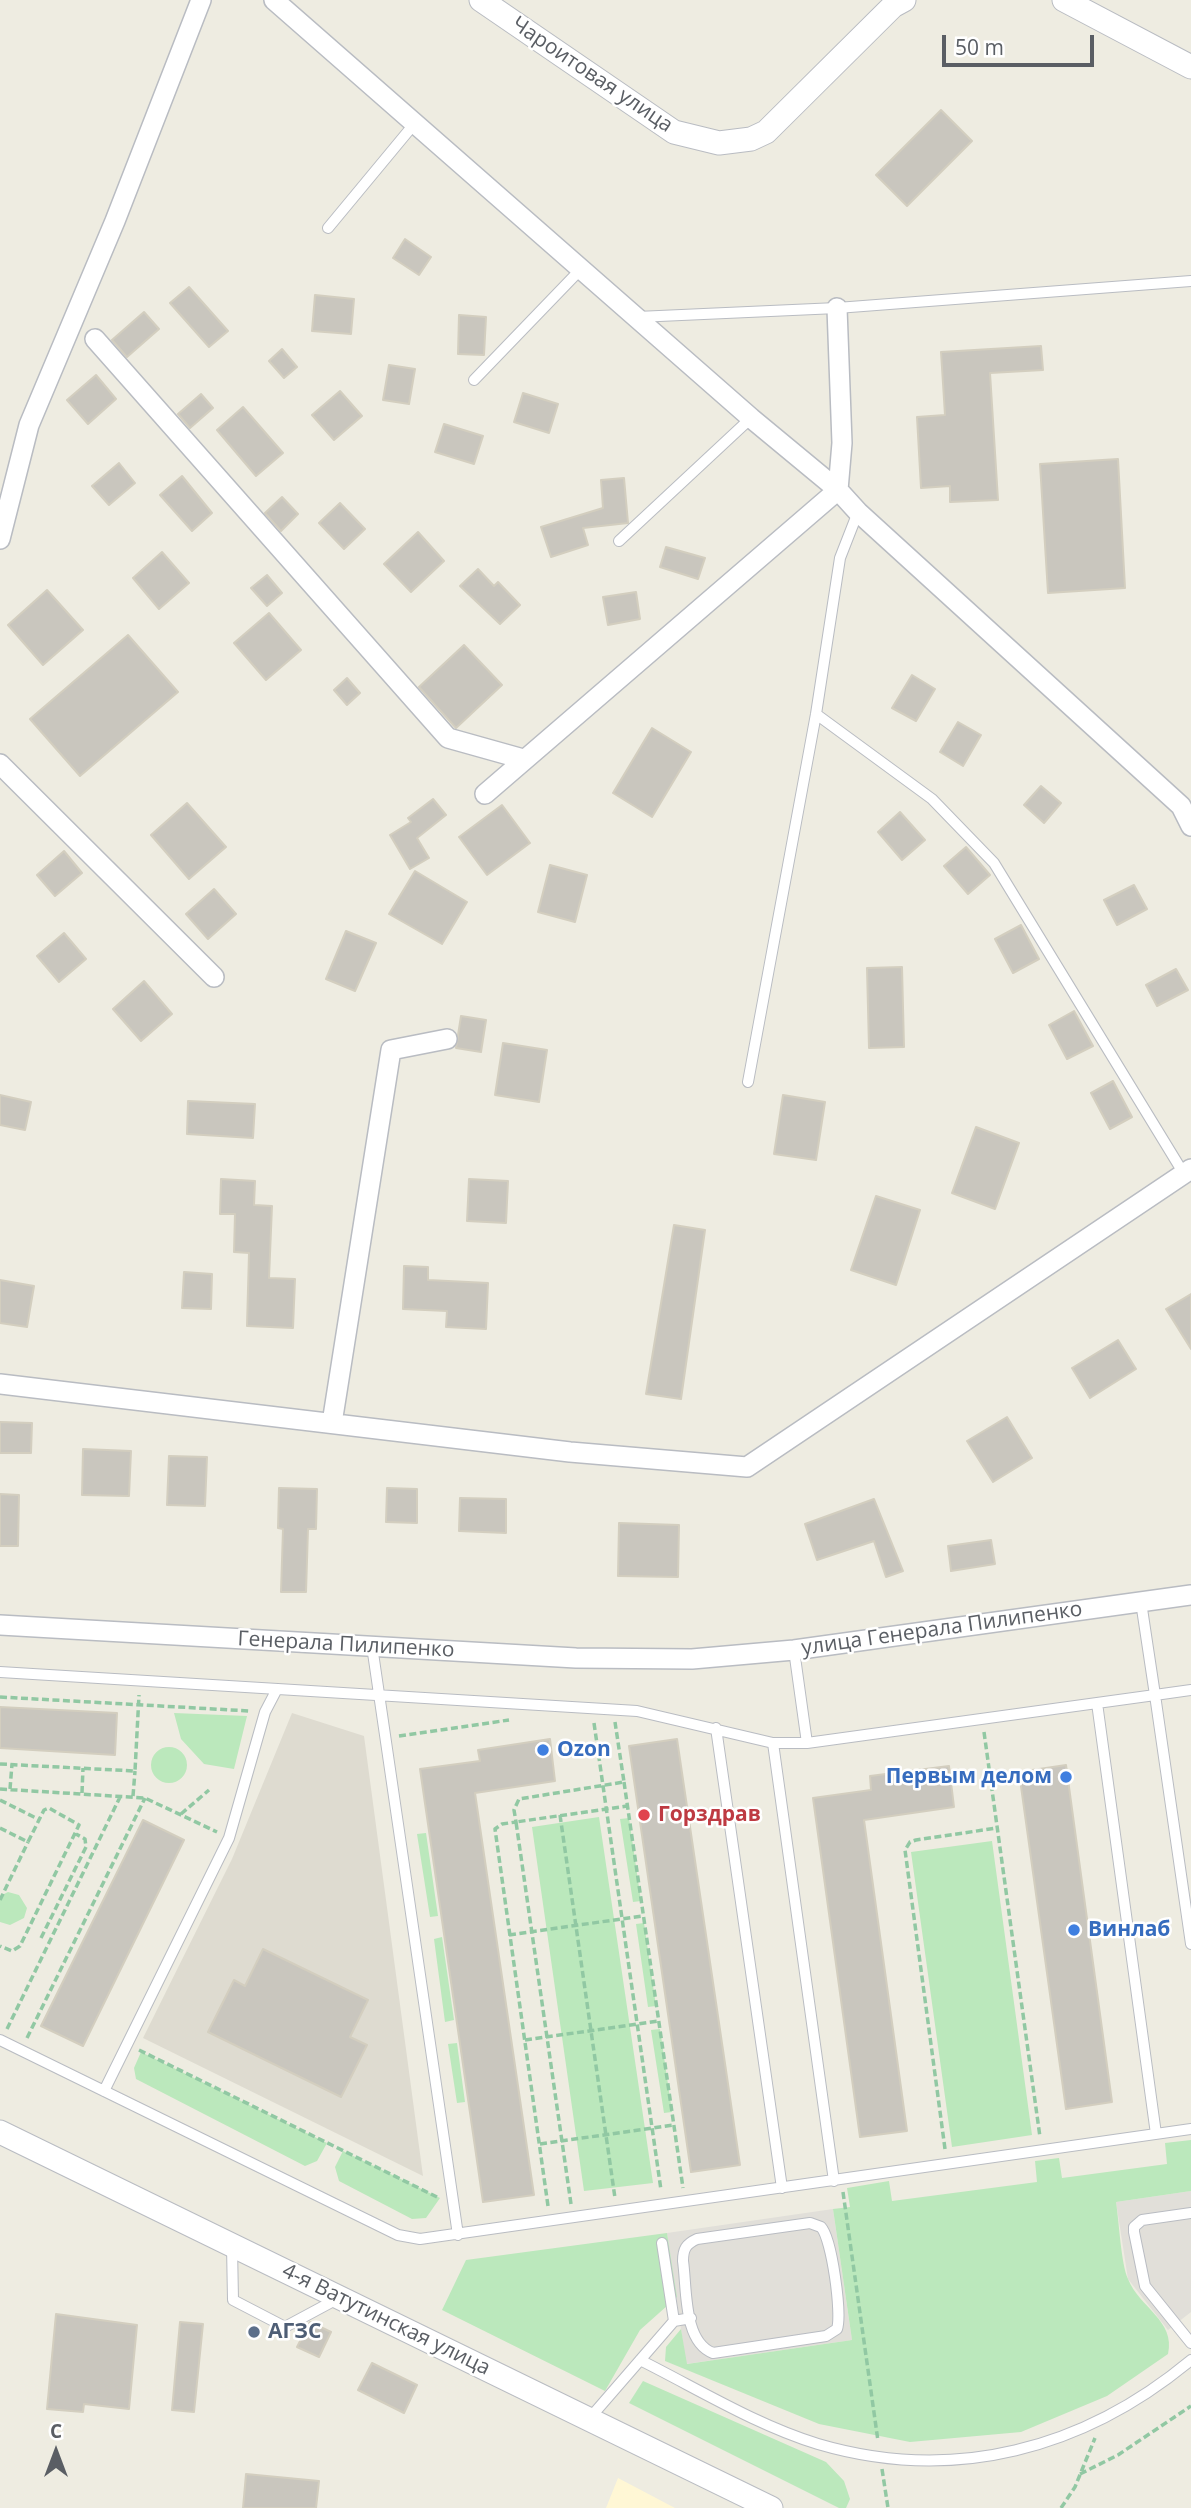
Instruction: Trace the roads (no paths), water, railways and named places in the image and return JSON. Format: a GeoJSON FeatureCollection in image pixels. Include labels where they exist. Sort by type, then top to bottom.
{"type":"FeatureCollection","features":[{"type":"Feature","properties":{"kind":"street"},"geometry":{"type":"LineString","coordinates":[[0,539],[29,425],[115,221],[201,0]]}},
{"type":"Feature","properties":{"kind":"street"},"geometry":{"type":"LineString","coordinates":[[274,0],[751,418],[838,490],[858,512],[1181,806],[1191,826]]}},
{"type":"Feature","properties":{"kind":"street","name":"Чароитовая улица"},"geometry":{"type":"LineString","coordinates":[[481,0],[674,132],[719,143],[743,141],[766,132],[893,6],[904,0]]}},
{"type":"Feature","properties":{"kind":"street"},"geometry":{"type":"LineString","coordinates":[[1065,0],[1191,67]]}},
{"type":"Feature","properties":{"kind":"street"},"geometry":{"type":"LineString","coordinates":[[485,794],[838,490],[842,443],[837,308]]}},
{"type":"Feature","properties":{"kind":"street"},"geometry":{"type":"LineString","coordinates":[[95,338],[448,738],[523,760]]}},
{"type":"Feature","properties":{"kind":"street"},"geometry":{"type":"LineString","coordinates":[[0,764],[214,977]]}},
{"type":"Feature","properties":{"kind":"street"},"geometry":{"type":"LineString","coordinates":[[332,1423],[391,1050],[447,1039]]}},
{"type":"Feature","properties":{"kind":"street"},"geometry":{"type":"LineString","coordinates":[[0,1384],[570,1452],[747,1467],[1188,1172]]}},
{"type":"Feature","properties":{"kind":"street","name":"улица Генерала Пилипенко"},"geometry":{"type":"LineString","coordinates":[[692,1658],[794,1650],[1191,1595]]}},
{"type":"Feature","properties":{"kind":"street","name":"Генерала Пилипенко"},"geometry":{"type":"LineString","coordinates":[[0,1625],[576,1658],[692,1658]]}},
{"type":"Feature","properties":{"kind":"street","name":"4-я Ватутинская улица"},"geometry":{"type":"LineString","coordinates":[[0,2132],[771,2508]]}},
{"type":"Feature","properties":{"kind":"lane"},"geometry":{"type":"LineString","coordinates":[[328,228],[415,123]]}},
{"type":"Feature","properties":{"kind":"lane"},"geometry":{"type":"LineString","coordinates":[[474,380],[581,269]]}},
{"type":"Feature","properties":{"kind":"lane"},"geometry":{"type":"LineString","coordinates":[[637,317],[837,308],[1191,281]]}},
{"type":"Feature","properties":{"kind":"lane"},"geometry":{"type":"LineString","coordinates":[[619,541],[751,418]]}},
{"type":"Feature","properties":{"kind":"lane"},"geometry":{"type":"LineString","coordinates":[[748,1082],[816,714],[840,558],[858,512]]}},
{"type":"Feature","properties":{"kind":"lane"},"geometry":{"type":"LineString","coordinates":[[816,714],[932,799],[994,863],[1188,1172]]}},
{"type":"Feature","properties":{"kind":"lane"},"geometry":{"type":"LineString","coordinates":[[1142,1602],[1191,1944]]}},
{"type":"Feature","properties":{"kind":"lane"},"geometry":{"type":"LineString","coordinates":[[372,1646],[458,2235]]}},
{"type":"Feature","properties":{"kind":"lane"},"geometry":{"type":"LineString","coordinates":[[794,1650],[807,1743]]}},
{"type":"Feature","properties":{"kind":"lane"},"geometry":{"type":"LineString","coordinates":[[0,1672],[637,1711],[773,1743],[807,1743],[1191,1690]]}},
{"type":"Feature","properties":{"kind":"lane"},"geometry":{"type":"LineString","coordinates":[[104,2091],[229,1838],[265,1712],[277,1689]]}},
{"type":"Feature","properties":{"kind":"lane"},"geometry":{"type":"LineString","coordinates":[[1097,1703],[1156,2134]]}},
{"type":"Feature","properties":{"kind":"lane"},"geometry":{"type":"LineString","coordinates":[[716,1728],[782,2188]]}},
{"type":"Feature","properties":{"kind":"lane"},"geometry":{"type":"LineString","coordinates":[[773,1743],[837,2180]]}},
{"type":"Feature","properties":{"kind":"lane"},"geometry":{"type":"LineString","coordinates":[[1,2040],[398,2235],[419,2239],[1191,2129]]}},
{"type":"Feature","properties":{"kind":"lane"},"geometry":{"type":"LineString","coordinates":[[1191,2213],[1142,2220],[1134,2227],[1145,2286],[1191,2343]]}},
{"type":"Feature","properties":{"kind":"lane"},"geometry":{"type":"LineString","coordinates":[[810,2223],[825,2232],[839,2313],[839,2322],[833,2333],[713,2353],[697,2342],[691,2318],[683,2261],[683,2253],[689,2243],[697,2239],[810,2223]]}},
{"type":"Feature","properties":{"kind":"lane"},"geometry":{"type":"LineString","coordinates":[[662,2244],[674,2321]]}},
{"type":"Feature","properties":{"kind":"lane"},"geometry":{"type":"LineString","coordinates":[[232,2246],[233,2300],[285,2327],[339,2297]]}},
{"type":"Feature","properties":{"kind":"lane"},"geometry":{"type":"LineString","coordinates":[[589,2419],[674,2321],[691,2318]]}},
{"type":"Feature","properties":{"kind":"lane"},"geometry":{"type":"LineString","coordinates":[[640,2360],[777,2429],[818,2444],[880,2456],[948,2460],[991,2456],[1034,2446],[1102,2421],[1152,2393],[1191,2360]]}},
{"type":"Feature","properties":{"kind":"place","name":"Ozon"},"geometry":{"type":"Point","coordinates":[543,1750]}},
{"type":"Feature","properties":{"kind":"place","name":"Первым делом"},"geometry":{"type":"Point","coordinates":[1066,1777]}},
{"type":"Feature","properties":{"kind":"place","name":"Горздрав"},"geometry":{"type":"Point","coordinates":[644,1815]}},
{"type":"Feature","properties":{"kind":"place","name":"Винлаб"},"geometry":{"type":"Point","coordinates":[1074,1930]}},
{"type":"Feature","properties":{"kind":"place","name":"АГЗС"},"geometry":{"type":"Point","coordinates":[254,2332]}}]}
